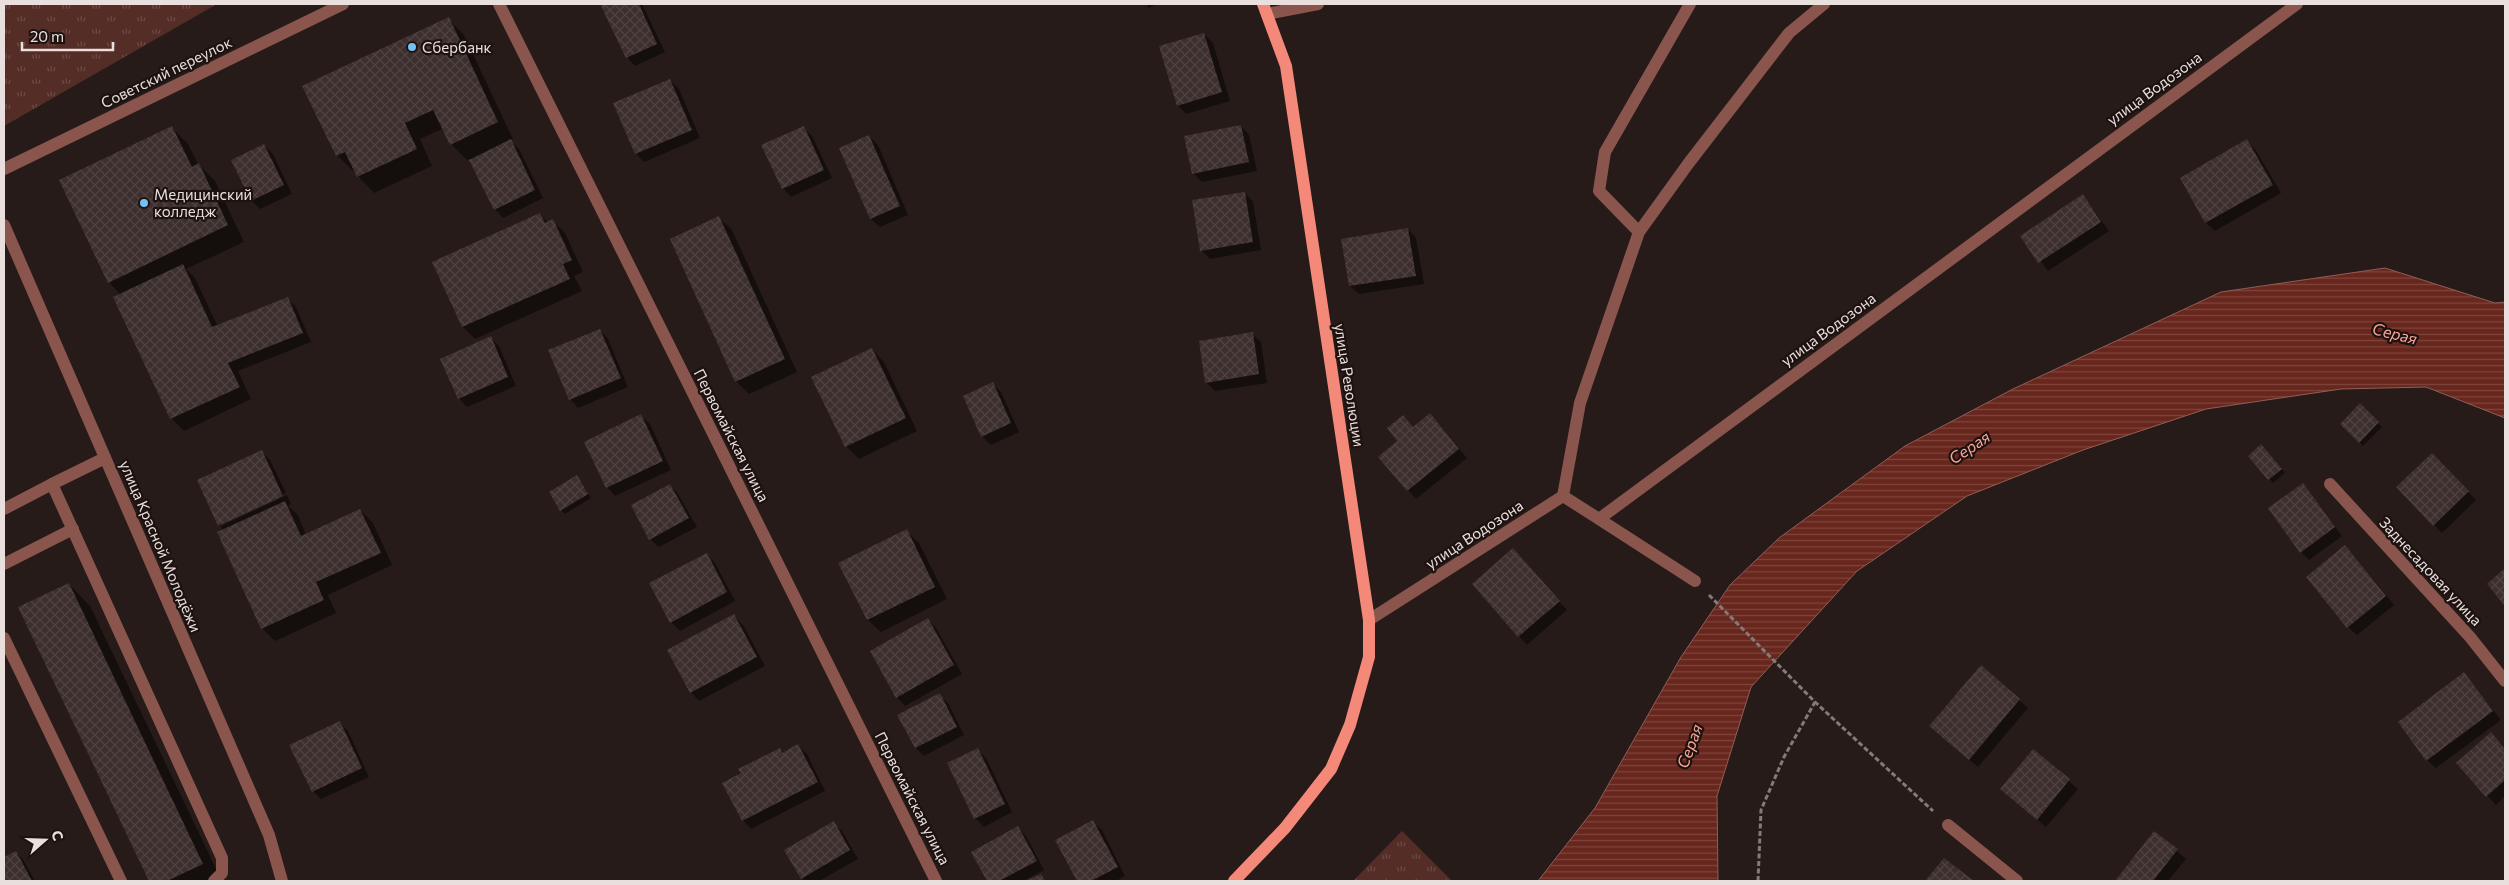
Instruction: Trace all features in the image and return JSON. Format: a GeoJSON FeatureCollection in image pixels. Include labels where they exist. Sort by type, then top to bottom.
{"type":"FeatureCollection","features":[{"type":"Feature","properties":{"kind":"main road","name":"улица Революции"},"geometry":{"type":"LineString","coordinates":[[1234,881],[1285,828],[1331,769],[1350,725],[1369,657],[1369,620],[1286,66],[1265,9]]}},
{"type":"Feature","properties":{"kind":"street","name":"Советский переулок"},"geometry":{"type":"LineString","coordinates":[[4,169],[343,4]]}},
{"type":"Feature","properties":{"kind":"street","name":"Первомайская улица"},"geometry":{"type":"LineString","coordinates":[[499,4],[936,881]]}},
{"type":"Feature","properties":{"kind":"street"},"geometry":{"type":"LineString","coordinates":[[1265,9],[1318,4]]}},
{"type":"Feature","properties":{"kind":"street"},"geometry":{"type":"LineString","coordinates":[[1639,232],[1599,191],[1605,152],[1690,4]]}},
{"type":"Feature","properties":{"kind":"street"},"geometry":{"type":"LineString","coordinates":[[1695,580],[1563,496],[1580,403],[1639,232],[1688,164],[1789,33],[1824,4]]}},
{"type":"Feature","properties":{"kind":"street","name":"улица Водозона"},"geometry":{"type":"LineString","coordinates":[[1598,519],[2297,4]]}},
{"type":"Feature","properties":{"kind":"street","name":"улица Красной Молодёжи"},"geometry":{"type":"LineString","coordinates":[[4,225],[269,835],[282,881]]}},
{"type":"Feature","properties":{"kind":"street"},"geometry":{"type":"LineString","coordinates":[[4,509],[105,458]]}},
{"type":"Feature","properties":{"kind":"street"},"geometry":{"type":"LineString","coordinates":[[52,484],[222,858],[222,873],[214,881]]}},
{"type":"Feature","properties":{"kind":"street","name":"Заднесадовая улица"},"geometry":{"type":"LineString","coordinates":[[2330,484],[2470,637],[2505,681]]}},
{"type":"Feature","properties":{"kind":"street","name":"улица Водозона"},"geometry":{"type":"LineString","coordinates":[[1369,620],[1563,496]]}},
{"type":"Feature","properties":{"kind":"street"},"geometry":{"type":"LineString","coordinates":[[4,564],[73,529]]}},
{"type":"Feature","properties":{"kind":"street"},"geometry":{"type":"LineString","coordinates":[[4,638],[121,881]]}},
{"type":"Feature","properties":{"kind":"street"},"geometry":{"type":"LineString","coordinates":[[1948,825],[2017,881]]}},
{"type":"Feature","properties":{"kind":"path"},"geometry":{"type":"LineString","coordinates":[[1695,580],[1815,702],[1948,825]]}},
{"type":"Feature","properties":{"kind":"path"},"geometry":{"type":"LineString","coordinates":[[1758,881],[1761,810],[1784,757],[1815,702]]}},
{"type":"Feature","properties":{"kind":"green space"},"geometry":{"type":"Polygon","coordinates":[[[4,4],[217,4],[4,126],[4,4]]]}},
{"type":"Feature","properties":{"kind":"green space"},"geometry":{"type":"Polygon","coordinates":[[[1402,831],[1452,881],[1353,881],[1402,831]]]}},
{"type":"Feature","properties":{"kind":"water","name":"Серая"},"geometry":{"type":"Polygon","coordinates":[[[2385,268],[2495,303],[2505,302],[2505,418],[2426,387],[2341,389],[2206,409],[2083,450],[1967,496],[1857,571],[1751,687],[1717,796],[1718,881],[1538,881],[1595,808],[1681,657],[1730,585],[1779,538],[1905,446],[2013,389],[2221,292],[2385,268]]]}},
{"type":"Feature","properties":{"kind":"building"},"geometry":{"type":"Polygon","coordinates":[[[600,4],[639,4],[657,44],[626,58],[600,4]]]}},
{"type":"Feature","properties":{"kind":"building"},"geometry":{"type":"Polygon","coordinates":[[[449,17],[498,122],[450,145],[433,110],[405,123],[417,149],[357,177],[345,152],[336,156],[302,86],[449,17]]]}},
{"type":"Feature","properties":{"kind":"building"},"geometry":{"type":"Polygon","coordinates":[[[1204,33],[1222,92],[1177,106],[1159,46],[1204,33]]]}},
{"type":"Feature","properties":{"kind":"building"},"geometry":{"type":"Polygon","coordinates":[[[670,79],[692,130],[635,154],[613,103],[670,79]]]}},
{"type":"Feature","properties":{"kind":"building"},"geometry":{"type":"Polygon","coordinates":[[[1241,125],[1249,162],[1192,174],[1184,136],[1241,125]]]}},
{"type":"Feature","properties":{"kind":"building","name":"Медицинский колледж"},"geometry":{"type":"Polygon","coordinates":[[[172,126],[192,167],[199,163],[228,225],[108,283],[59,180],[172,126]]]}},
{"type":"Feature","properties":{"kind":"building"},"geometry":{"type":"Polygon","coordinates":[[[804,126],[824,170],[782,189],[761,145],[804,126]]]}},
{"type":"Feature","properties":{"kind":"building"},"geometry":{"type":"Polygon","coordinates":[[[869,135],[900,206],[870,219],[839,148],[869,135]]]}},
{"type":"Feature","properties":{"kind":"building"},"geometry":{"type":"Polygon","coordinates":[[[511,139],[535,190],[494,210],[469,160],[511,139]]]}},
{"type":"Feature","properties":{"kind":"building"},"geometry":{"type":"Polygon","coordinates":[[[2247,139],[2273,185],[2205,223],[2180,178],[2247,139]]]}},
{"type":"Feature","properties":{"kind":"building"},"geometry":{"type":"Polygon","coordinates":[[[264,144],[284,185],[251,201],[231,160],[264,144]]]}},
{"type":"Feature","properties":{"kind":"building"},"geometry":{"type":"Polygon","coordinates":[[[1245,192],[1253,242],[1200,251],[1192,200],[1245,192]]]}},
{"type":"Feature","properties":{"kind":"building"},"geometry":{"type":"Polygon","coordinates":[[[2083,194],[2101,222],[2038,263],[2020,236],[2083,194]]]}},
{"type":"Feature","properties":{"kind":"building"},"geometry":{"type":"Polygon","coordinates":[[[540,213],[545,223],[553,219],[572,260],[563,264],[570,279],[462,327],[432,262],[540,213]]]}},
{"type":"Feature","properties":{"kind":"building"},"geometry":{"type":"Polygon","coordinates":[[[719,216],[785,359],[735,382],[670,239],[719,216]]]}},
{"type":"Feature","properties":{"kind":"building"},"geometry":{"type":"Polygon","coordinates":[[[1408,228],[1416,276],[1349,286],[1341,239],[1408,228]]]}},
{"type":"Feature","properties":{"kind":"building"},"geometry":{"type":"Polygon","coordinates":[[[183,264],[212,327],[288,297],[303,333],[228,363],[240,387],[170,419],[113,297],[183,264]]]}},
{"type":"Feature","properties":{"kind":"building"},"geometry":{"type":"Polygon","coordinates":[[[600,329],[621,378],[569,400],[548,350],[600,329]]]}},
{"type":"Feature","properties":{"kind":"building"},"geometry":{"type":"Polygon","coordinates":[[[1253,332],[1259,374],[1205,383],[1199,341],[1253,332]]]}},
{"type":"Feature","properties":{"kind":"building"},"geometry":{"type":"Polygon","coordinates":[[[491,336],[508,377],[458,399],[440,359],[491,336]]]}},
{"type":"Feature","properties":{"kind":"building"},"geometry":{"type":"Polygon","coordinates":[[[872,348],[906,418],[845,447],[811,377],[872,348]]]}},
{"type":"Feature","properties":{"kind":"building"},"geometry":{"type":"Polygon","coordinates":[[[993,382],[1011,423],[981,437],[963,396],[993,382]]]}},
{"type":"Feature","properties":{"kind":"building"},"geometry":{"type":"Polygon","coordinates":[[[2360,403],[2379,422],[2359,443],[2340,424],[2360,403]]]}},
{"type":"Feature","properties":{"kind":"building"},"geometry":{"type":"Polygon","coordinates":[[[1430,413],[1459,449],[1407,491],[1378,457],[1397,441],[1387,428],[1403,415],[1413,427],[1430,413]]]}},
{"type":"Feature","properties":{"kind":"building"},"geometry":{"type":"Polygon","coordinates":[[[641,414],[663,461],[606,488],[584,442],[641,414]]]}},
{"type":"Feature","properties":{"kind":"building"},"geometry":{"type":"Polygon","coordinates":[[[2261,444],[2282,469],[2268,480],[2248,456],[2261,444]]]}},
{"type":"Feature","properties":{"kind":"building"},"geometry":{"type":"Polygon","coordinates":[[[262,450],[283,496],[218,526],[197,480],[262,450]]]}},
{"type":"Feature","properties":{"kind":"building"},"geometry":{"type":"Polygon","coordinates":[[[2432,453],[2469,491],[2433,526],[2396,487],[2432,453]]]}},
{"type":"Feature","properties":{"kind":"building"},"geometry":{"type":"Polygon","coordinates":[[[577,475],[588,494],[560,511],[549,492],[577,475]]]}},
{"type":"Feature","properties":{"kind":"building"},"geometry":{"type":"Polygon","coordinates":[[[2303,483],[2335,527],[2300,553],[2268,508],[2303,483]]]}},
{"type":"Feature","properties":{"kind":"building"},"geometry":{"type":"Polygon","coordinates":[[[670,484],[689,518],[649,540],[631,505],[670,484]]]}},
{"type":"Feature","properties":{"kind":"building"},"geometry":{"type":"Polygon","coordinates":[[[285,501],[301,536],[360,509],[381,553],[316,582],[324,600],[261,629],[217,532],[285,501]]]}},
{"type":"Feature","properties":{"kind":"building"},"geometry":{"type":"Polygon","coordinates":[[[907,529],[935,587],[867,620],[838,563],[907,529]]]}},
{"type":"Feature","properties":{"kind":"building"},"geometry":{"type":"Polygon","coordinates":[[[2345,545],[2386,596],[2347,628],[2306,577],[2345,545]]]}},
{"type":"Feature","properties":{"kind":"building"},"geometry":{"type":"Polygon","coordinates":[[[1513,548],[1560,601],[1518,637],[1472,584],[1513,548]]]}},
{"type":"Feature","properties":{"kind":"building"},"geometry":{"type":"Polygon","coordinates":[[[707,553],[727,592],[670,623],[649,583],[707,553]]]}},
{"type":"Feature","properties":{"kind":"building"},"geometry":{"type":"Polygon","coordinates":[[[2505,568],[2505,606],[2487,584],[2505,568]]]}},
{"type":"Feature","properties":{"kind":"building"},"geometry":{"type":"Polygon","coordinates":[[[69,583],[203,864],[167,881],[149,881],[18,607],[69,583]]]}},
{"type":"Feature","properties":{"kind":"building"},"geometry":{"type":"Polygon","coordinates":[[[734,614],[757,657],[690,693],[667,650],[734,614]]]}},
{"type":"Feature","properties":{"kind":"building"},"geometry":{"type":"Polygon","coordinates":[[[928,618],[954,665],[896,698],[870,651],[928,618]]]}},
{"type":"Feature","properties":{"kind":"building"},"geometry":{"type":"Polygon","coordinates":[[[1981,665],[2020,699],[1969,760],[1929,726],[1981,665]]]}},
{"type":"Feature","properties":{"kind":"building"},"geometry":{"type":"Polygon","coordinates":[[[2464,672],[2493,711],[2426,761],[2398,722],[2464,672]]]}},
{"type":"Feature","properties":{"kind":"building"},"geometry":{"type":"Polygon","coordinates":[[[940,693],[957,727],[915,748],[897,715],[940,693]]]}},
{"type":"Feature","properties":{"kind":"building"},"geometry":{"type":"Polygon","coordinates":[[[340,721],[362,768],[312,792],[289,745],[340,721]]]}},
{"type":"Feature","properties":{"kind":"building"},"geometry":{"type":"Polygon","coordinates":[[[2491,732],[2505,749],[2505,780],[2486,797],[2456,763],[2491,732]]]}},
{"type":"Feature","properties":{"kind":"building"},"geometry":{"type":"Polygon","coordinates":[[[798,744],[818,782],[742,821],[722,783],[741,773],[738,769],[780,748],[782,753],[798,744]]]}},
{"type":"Feature","properties":{"kind":"building"},"geometry":{"type":"Polygon","coordinates":[[[978,748],[1005,804],[974,819],[947,763],[978,748]]]}},
{"type":"Feature","properties":{"kind":"building"},"geometry":{"type":"Polygon","coordinates":[[[2033,749],[2070,779],[2037,820],[2000,789],[2033,749]]]}},
{"type":"Feature","properties":{"kind":"building"},"geometry":{"type":"Polygon","coordinates":[[[1093,820],[1118,867],[1091,881],[1077,881],[1055,840],[1093,820]]]}},
{"type":"Feature","properties":{"kind":"building"},"geometry":{"type":"Polygon","coordinates":[[[834,821],[850,850],[801,879],[784,850],[834,821]]]}},
{"type":"Feature","properties":{"kind":"building"},"geometry":{"type":"Polygon","coordinates":[[[1018,826],[1037,861],[999,881],[987,881],[971,852],[1018,826]]]}},
{"type":"Feature","properties":{"kind":"building"},"geometry":{"type":"Polygon","coordinates":[[[2154,831],[2178,849],[2153,881],[2115,881],[2154,831]]]}},
{"type":"Feature","properties":{"kind":"building"},"geometry":{"type":"Polygon","coordinates":[[[16,851],[32,881],[4,881],[4,857],[16,851]]]}},
{"type":"Feature","properties":{"kind":"building"},"geometry":{"type":"Polygon","coordinates":[[[1944,858],[1974,881],[1925,881],[1944,858]]]}},
{"type":"Feature","properties":{"kind":"building"},"geometry":{"type":"Polygon","coordinates":[[[1041,874],[1045,881],[1026,881],[1041,874]]]}},
{"type":"Feature","properties":{"kind":"place","name":"Сбербанк"},"geometry":{"type":"Point","coordinates":[412,47]}},
{"type":"Feature","properties":{"kind":"place","name":"Медицинский колледж"},"geometry":{"type":"Point","coordinates":[144,203]}}]}
